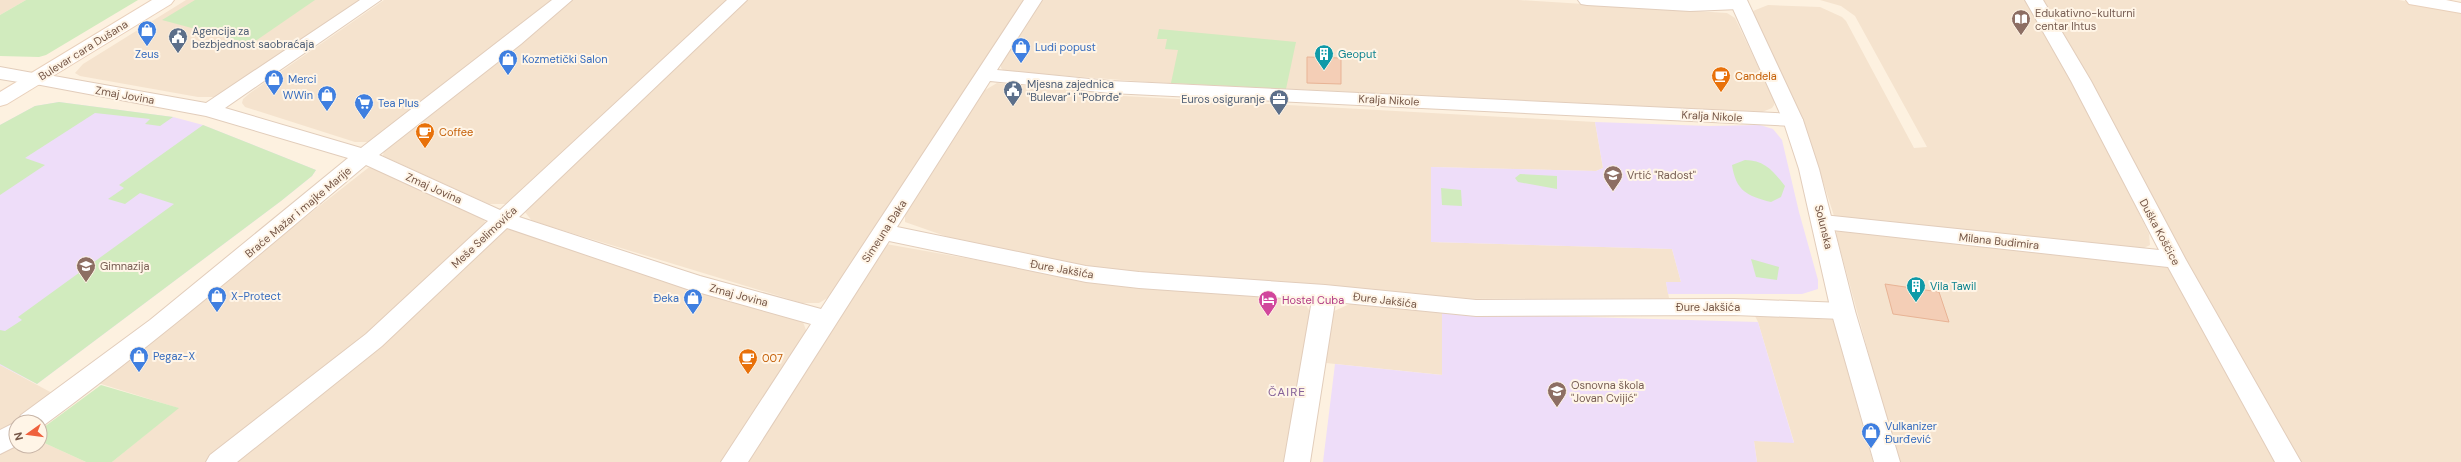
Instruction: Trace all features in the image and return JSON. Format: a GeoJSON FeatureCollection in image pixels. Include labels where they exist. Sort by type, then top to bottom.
{"type":"FeatureCollection","features":[{"type":"Feature","properties":{"kind":"street","name":"Bulevar cara Dušana"},"geometry":{"type":"LineString","coordinates":[[0,100],[37,79],[165,0]]}},
{"type":"Feature","properties":{"kind":"street"},"geometry":{"type":"LineString","coordinates":[[209,110],[372,0]]}},
{"type":"Feature","properties":{"kind":"street","name":"Braće Mažar i majke Marije"},"geometry":{"type":"LineString","coordinates":[[41,414],[64,398],[222,274],[364,156],[563,0]]}},
{"type":"Feature","properties":{"kind":"street","name":"Meše Selimovića"},"geometry":{"type":"LineString","coordinates":[[219,462],[374,340],[738,0]]}},
{"type":"Feature","properties":{"kind":"street","name":"Simeuna Đaka"},"geometry":{"type":"LineString","coordinates":[[734,462],[1034,0]]}},
{"type":"Feature","properties":{"kind":"street"},"geometry":{"type":"LineString","coordinates":[[1587,0],[1690,6],[1739,2]]}},
{"type":"Feature","properties":{"kind":"street","name":"Duška Koščice"},"geometry":{"type":"LineString","coordinates":[[2034,0],[2081,81],[2175,260],[2288,462]]}},
{"type":"Feature","properties":{"kind":"street"},"geometry":{"type":"LineString","coordinates":[[2415,0],[2461,8]]}},
{"type":"Feature","properties":{"kind":"street","name":"Solunska"},"geometry":{"type":"LineString","coordinates":[[1739,2],[1793,120],[1823,222],[1843,311],[1887,462]]}},
{"type":"Feature","properties":{"kind":"street","name":"Zmaj Jovina"},"geometry":{"type":"LineString","coordinates":[[0,73],[209,110],[364,156],[502,219],[695,283],[826,319]]}},
{"type":"Feature","properties":{"kind":"street","name":"Kralja Nikole"},"geometry":{"type":"LineString","coordinates":[[985,75],[1110,87],[1793,120]]}},
{"type":"Feature","properties":{"kind":"street","name":"Milana Budimira"},"geometry":{"type":"LineString","coordinates":[[1823,222],[2175,260]]}},
{"type":"Feature","properties":{"kind":"street","name":"Đure Jakšića"},"geometry":{"type":"LineString","coordinates":[[883,232],[1086,274],[1139,280],[1325,293],[1476,308],[1734,307],[1843,311]]}},
{"type":"Feature","properties":{"kind":"street"},"geometry":{"type":"LineString","coordinates":[[1298,462],[1325,293]]}},
{"type":"Feature","properties":{"kind":"shaded area"},"geometry":{"type":"Polygon","coordinates":[[[0,0],[26,0],[0,15],[0,0]]]}},
{"type":"Feature","properties":{"kind":"shaded area"},"geometry":{"type":"Polygon","coordinates":[[[186,0],[365,0],[218,97],[198,97],[80,76],[75,73],[83,64],[186,0]]]}},
{"type":"Feature","properties":{"kind":"shaded area"},"geometry":{"type":"Polygon","coordinates":[[[384,0],[551,0],[382,135],[369,142],[355,142],[245,107],[242,103],[243,99],[250,93],[384,0]]]}},
{"type":"Feature","properties":{"kind":"shaded area"},"geometry":{"type":"Polygon","coordinates":[[[570,0],[729,0],[509,204],[489,204],[383,156],[384,149],[570,0]]]}},
{"type":"Feature","properties":{"kind":"shaded area"},"geometry":{"type":"Polygon","coordinates":[[[742,0],[1026,0],[831,296],[819,303],[802,303],[532,221],[525,212],[525,209],[742,0]]]}},
{"type":"Feature","properties":{"kind":"shaded area"},"geometry":{"type":"Polygon","coordinates":[[[1041,0],[1519,0],[1727,13],[1735,18],[1774,100],[1774,105],[1772,108],[1762,112],[1148,82],[1004,71],[1001,68],[1001,64],[1041,0]]]}},
{"type":"Feature","properties":{"kind":"shaded area"},"geometry":{"type":"Polygon","coordinates":[[[1820,0],[2026,0],[2075,80],[2149,234],[2150,245],[2138,249],[1843,220],[1834,216],[1817,163],[1753,11],[1768,5],[1820,7],[1842,17],[1846,21],[1914,148],[1927,147],[1855,16],[1841,6],[1820,0]]]}},
{"type":"Feature","properties":{"kind":"shaded area"},"geometry":{"type":"Polygon","coordinates":[[[2039,0],[2399,0],[2461,12],[2461,462],[2293,462],[2039,0]]]}},
{"type":"Feature","properties":{"kind":"shaded area"},"geometry":{"type":"Polygon","coordinates":[[[997,83],[1124,96],[1595,122],[1603,168],[1596,171],[1431,167],[1431,242],[1672,249],[1681,282],[1666,282],[1669,298],[1440,299],[1345,288],[1091,268],[965,243],[905,222],[905,212],[982,92],[997,83]]]}},
{"type":"Feature","properties":{"kind":"shaded area","name":"Gimnazija"},"geometry":{"type":"Polygon","coordinates":[[[59,102],[173,117],[203,125],[316,170],[312,176],[281,201],[37,384],[0,365],[0,125],[35,106],[59,102]]]}},
{"type":"Feature","properties":{"kind":"shaded area","name":"Vrtić \"Radost\""},"geometry":{"type":"Polygon","coordinates":[[[1595,122],[1709,126],[1760,125],[1773,129],[1782,140],[1799,212],[1818,280],[1818,289],[1802,294],[1668,294],[1666,282],[1681,282],[1672,249],[1431,242],[1431,167],[1596,171],[1603,168],[1595,122]]]}},
{"type":"Feature","properties":{"kind":"shaded area"},"geometry":{"type":"Polygon","coordinates":[[[368,168],[373,168],[483,218],[485,222],[484,226],[368,339],[206,462],[112,462],[178,408],[95,382],[368,168]]]}},
{"type":"Feature","properties":{"kind":"shaded area"},"geometry":{"type":"Polygon","coordinates":[[[508,228],[803,322],[806,330],[805,336],[726,462],[230,462],[502,229],[508,228]]]}},
{"type":"Feature","properties":{"kind":"shaded area"},"geometry":{"type":"Polygon","coordinates":[[[1837,228],[2167,261],[2284,462],[1898,462],[1836,234],[1837,228]]]}},
{"type":"Feature","properties":{"kind":"shaded area"},"geometry":{"type":"Polygon","coordinates":[[[886,244],[999,264],[1087,277],[1295,297],[1302,300],[1312,314],[1289,462],[741,462],[886,244]]]}},
{"type":"Feature","properties":{"kind":"shaded area"},"geometry":{"type":"Polygon","coordinates":[[[1350,304],[1442,313],[1443,375],[1326,363],[1332,316],[1334,311],[1350,304]]]}},
{"type":"Feature","properties":{"kind":"shaded area","name":"Osnovna škola \"Jovan Cvijić\""},"geometry":{"type":"Polygon","coordinates":[[[1442,313],[1758,322],[1794,443],[1754,441],[1757,462],[1323,462],[1335,364],[1442,375],[1442,313]]]}},
{"type":"Feature","properties":{"kind":"shaded area"},"geometry":{"type":"Polygon","coordinates":[[[1754,314],[1829,316],[1833,319],[1873,462],[1757,462],[1754,441],[1794,442],[1758,322],[1754,314]]]}},
{"type":"Feature","properties":{"kind":"shaded area"},"geometry":{"type":"Polygon","coordinates":[[[0,365],[54,394],[27,414],[8,414],[8,428],[0,434],[0,365]]]}},
{"type":"Feature","properties":{"kind":"shaded area"},"geometry":{"type":"Polygon","coordinates":[[[48,445],[86,462],[0,462],[0,454],[8,450],[8,454],[48,454],[48,445]]]}},
{"type":"Feature","properties":{"kind":"green space"},"geometry":{"type":"Polygon","coordinates":[[[26,0],[138,0],[46,55],[39,57],[0,56],[0,15],[26,0]]]}},
{"type":"Feature","properties":{"kind":"green space"},"geometry":{"type":"Polygon","coordinates":[[[195,0],[315,0],[251,44],[162,20],[195,0]]]}},
{"type":"Feature","properties":{"kind":"green space"},"geometry":{"type":"Polygon","coordinates":[[[1159,29],[1296,42],[1286,89],[1171,83],[1178,50],[1165,49],[1167,39],[1157,39],[1159,29]]]}},
{"type":"Feature","properties":{"kind":"green space"},"geometry":{"type":"Polygon","coordinates":[[[59,102],[173,117],[160,126],[145,124],[150,119],[95,113],[25,158],[45,165],[0,195],[0,125],[35,106],[59,102]]]}},
{"type":"Feature","properties":{"kind":"green space"},"geometry":{"type":"Polygon","coordinates":[[[203,125],[316,170],[312,176],[281,201],[37,384],[0,364],[0,330],[5,331],[22,320],[18,317],[174,204],[140,193],[125,204],[108,199],[124,188],[119,185],[203,125]]]}},
{"type":"Feature","properties":{"kind":"green space"},"geometry":{"type":"Polygon","coordinates":[[[1745,160],[1758,162],[1773,172],[1785,186],[1781,197],[1771,202],[1749,195],[1740,187],[1736,181],[1732,165],[1745,160]]]}},
{"type":"Feature","properties":{"kind":"green space"},"geometry":{"type":"Polygon","coordinates":[[[1520,174],[1557,176],[1557,189],[1518,182],[1515,178],[1520,174]]]}},
{"type":"Feature","properties":{"kind":"green space"},"geometry":{"type":"Polygon","coordinates":[[[1441,188],[1461,190],[1462,206],[1442,205],[1441,188]]]}},
{"type":"Feature","properties":{"kind":"green space"},"geometry":{"type":"Polygon","coordinates":[[[1751,259],[1779,267],[1777,280],[1756,277],[1751,259]]]}},
{"type":"Feature","properties":{"kind":"green space"},"geometry":{"type":"Polygon","coordinates":[[[101,385],[179,408],[112,462],[86,462],[48,445],[48,424],[101,385]]]}},
{"type":"Feature","properties":{"kind":"building","name":"Geoput"},"geometry":{"type":"Polygon","coordinates":[[[1307,57],[1341,58],[1341,84],[1307,83],[1307,57]]]}},
{"type":"Feature","properties":{"kind":"building","name":"Vila Tawil"},"geometry":{"type":"Polygon","coordinates":[[[1885,284],[1939,292],[1949,322],[1893,314],[1885,284]]]}},
{"type":"Feature","properties":{"kind":"place","name":"Edukativno-kulturni centar Ihtus"},"geometry":{"type":"Point","coordinates":[2021,36]}},
{"type":"Feature","properties":{"kind":"place","name":"Zeus"},"geometry":{"type":"Point","coordinates":[147,47]}},
{"type":"Feature","properties":{"kind":"place","name":"Agencija za bezbjednost saobraćaja"},"geometry":{"type":"Point","coordinates":[178,54]}},
{"type":"Feature","properties":{"kind":"place","name":"Ludi popust"},"geometry":{"type":"Point","coordinates":[1021,64]}},
{"type":"Feature","properties":{"kind":"place","name":"Geoput"},"geometry":{"type":"Point","coordinates":[1324,71]}},
{"type":"Feature","properties":{"kind":"place","name":"Kozmetički Salon"},"geometry":{"type":"Point","coordinates":[508,76]}},
{"type":"Feature","properties":{"kind":"place","name":"Candela"},"geometry":{"type":"Point","coordinates":[1721,93]}},
{"type":"Feature","properties":{"kind":"place","name":"Merci"},"geometry":{"type":"Point","coordinates":[274,96]}},
{"type":"Feature","properties":{"kind":"place","name":"Mjesna zajednica \"Bulevar\" i \"Pobrđe\""},"geometry":{"type":"Point","coordinates":[1013,107]}},
{"type":"Feature","properties":{"kind":"place","name":"WWin"},"geometry":{"type":"Point","coordinates":[327,112]}},
{"type":"Feature","properties":{"kind":"place","name":"Euros osiguranje"},"geometry":{"type":"Point","coordinates":[1279,116]}},
{"type":"Feature","properties":{"kind":"place","name":"Tea Plus"},"geometry":{"type":"Point","coordinates":[364,120]}},
{"type":"Feature","properties":{"kind":"place","name":"Coffee"},"geometry":{"type":"Point","coordinates":[425,149]}},
{"type":"Feature","properties":{"kind":"place","name":"Vrtić \"Radost\""},"geometry":{"type":"Point","coordinates":[1613,192]}},
{"type":"Feature","properties":{"kind":"place","name":"Gimnazija"},"geometry":{"type":"Point","coordinates":[86,283]}},
{"type":"Feature","properties":{"kind":"place","name":"Vila Tawil"},"geometry":{"type":"Point","coordinates":[1916,303]}},
{"type":"Feature","properties":{"kind":"place","name":"X-Protect"},"geometry":{"type":"Point","coordinates":[217,313]}},
{"type":"Feature","properties":{"kind":"place","name":"Đeka"},"geometry":{"type":"Point","coordinates":[693,315]}},
{"type":"Feature","properties":{"kind":"place","name":"Hostel Cuba"},"geometry":{"type":"Point","coordinates":[1268,317]}},
{"type":"Feature","properties":{"kind":"place","name":"Pegaz-X"},"geometry":{"type":"Point","coordinates":[139,373]}},
{"type":"Feature","properties":{"kind":"place","name":"007"},"geometry":{"type":"Point","coordinates":[748,375]}},
{"type":"Feature","properties":{"kind":"place","name":"Osnovna škola \"Jovan Cvijić\""},"geometry":{"type":"Point","coordinates":[1557,408]}},
{"type":"Feature","properties":{"kind":"place","name":"Vulkanizer Đurđević"},"geometry":{"type":"Point","coordinates":[1871,449]}},
{"type":"Feature","properties":{"kind":"district","name":"ČAIRE"},"geometry":{"type":"Point","coordinates":[1287,392]}}]}
